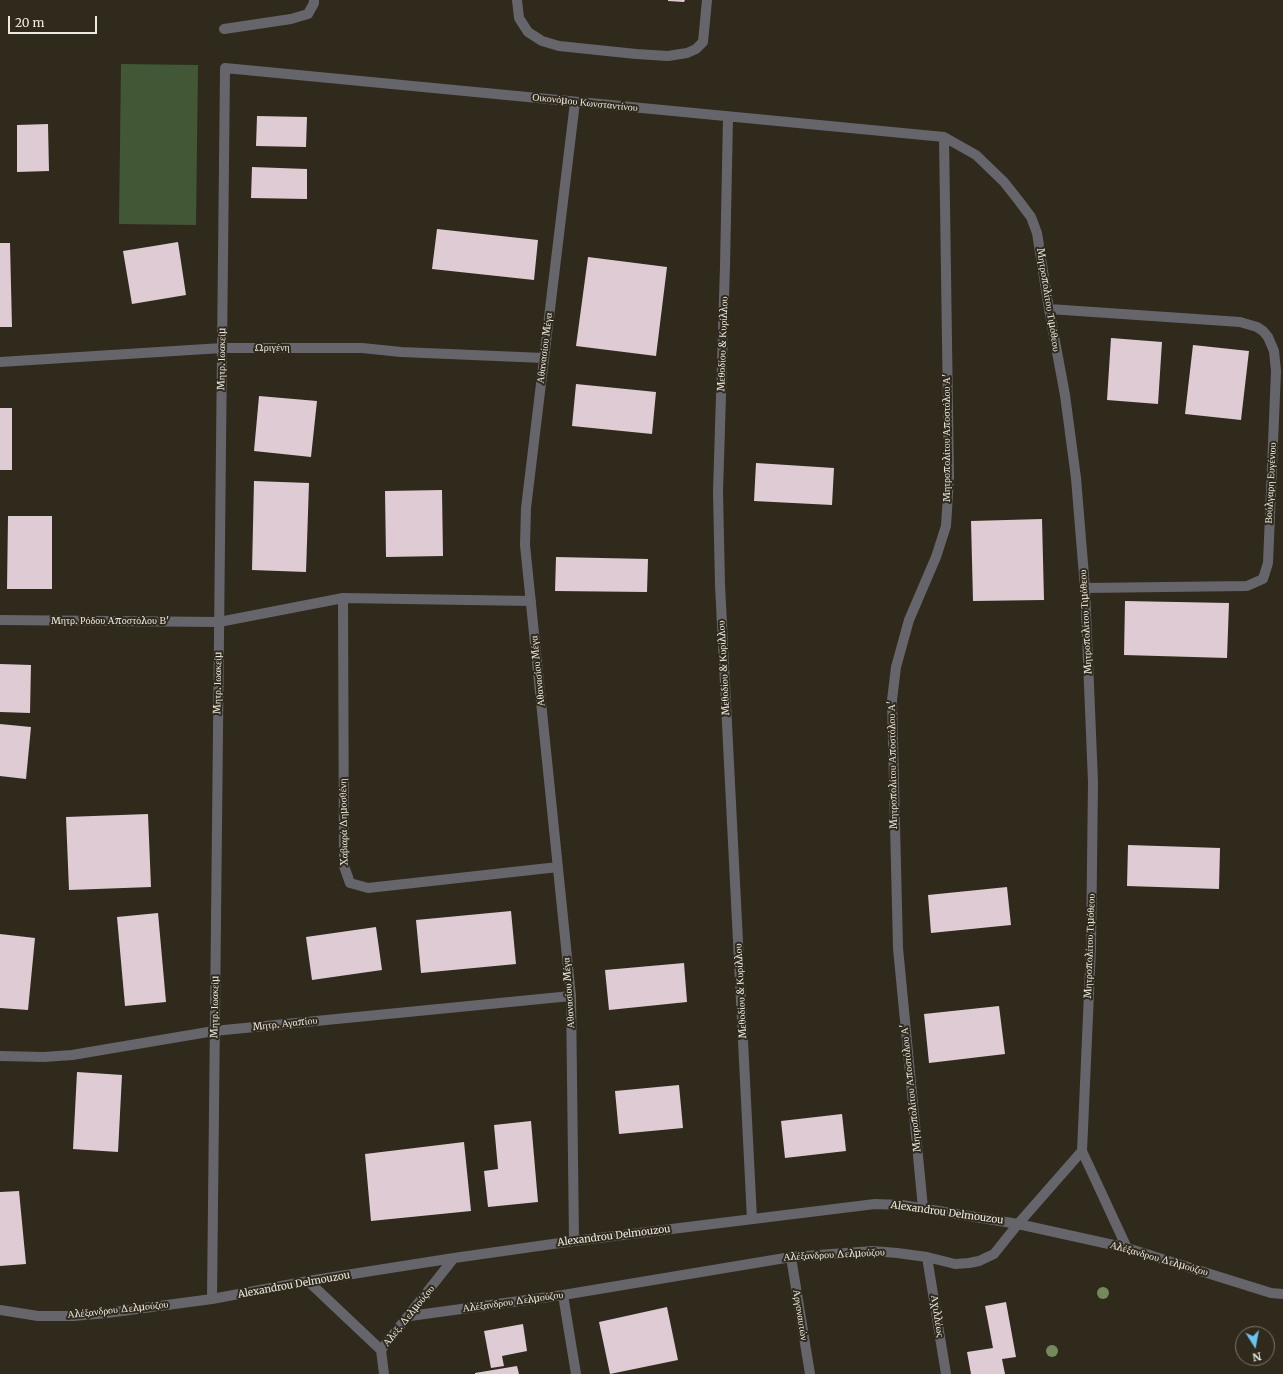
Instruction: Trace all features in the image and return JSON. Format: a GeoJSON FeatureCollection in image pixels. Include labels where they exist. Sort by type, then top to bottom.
{"type":"FeatureCollection","features":[{"type":"Feature","properties":{"kind":"street"},"geometry":{"type":"LineString","coordinates":[[224,29],[291,19],[308,14],[314,0]]}},
{"type":"Feature","properties":{"kind":"street"},"geometry":{"type":"LineString","coordinates":[[518,0],[519,18],[528,32],[542,41],[559,46],[668,56],[687,53],[696,49],[703,42],[707,0]]}},
{"type":"Feature","properties":{"kind":"street","name":"Οικονόμου Κωνσταντίνου"},"geometry":{"type":"LineString","coordinates":[[225,68],[944,137]]}},
{"type":"Feature","properties":{"kind":"street","name":"Μητρ. Ιωακείμ"},"geometry":{"type":"LineString","coordinates":[[212,1299],[225,68]]}},
{"type":"Feature","properties":{"kind":"street","name":"Αθανασίου Μέγα"},"geometry":{"type":"LineString","coordinates":[[574,102],[526,508],[525,545],[571,996],[574,1241]]}},
{"type":"Feature","properties":{"kind":"street","name":"Μεθοδίου & Κυρίλλου"},"geometry":{"type":"LineString","coordinates":[[728,117],[718,492],[720,584],[752,1219]]}},
{"type":"Feature","properties":{"kind":"street","name":"Μητροπολίτου Τιμόθεου"},"geometry":{"type":"LineString","coordinates":[[944,137],[976,155],[1004,182],[1030,217],[1037,233],[1071,435],[1085,588],[1093,782],[1091,948],[1082,1151]]}},
{"type":"Feature","properties":{"kind":"street","name":"Μητροπολίτου Αποστόλου Α'"},"geometry":{"type":"LineString","coordinates":[[923,1208],[898,948],[892,700],[896,667],[909,620],[936,557],[946,526],[949,477],[944,137]]}},
{"type":"Feature","properties":{"kind":"street","name":"Βούλγαρη Ευγένιου"},"geometry":{"type":"LineString","coordinates":[[1049,309],[1240,322],[1257,327],[1263,331],[1268,337],[1274,351],[1276,371],[1268,563],[1263,579],[1247,586],[1085,588]]}},
{"type":"Feature","properties":{"kind":"street","name":"Ωριγένη"},"geometry":{"type":"LineString","coordinates":[[0,362],[222,348],[362,348],[401,352],[544,358]]}},
{"type":"Feature","properties":{"kind":"street","name":"Μητρ. Ρόδου Αποστόλου Β'"},"geometry":{"type":"LineString","coordinates":[[0,620],[219,622],[343,598],[531,601]]}},
{"type":"Feature","properties":{"kind":"street","name":"Χαβιαρά Δημοσθένη"},"geometry":{"type":"LineString","coordinates":[[343,598],[344,866],[350,883],[368,888],[558,867]]}},
{"type":"Feature","properties":{"kind":"street","name":"Μητρ. Αγαπίου"},"geometry":{"type":"LineString","coordinates":[[0,1056],[24,1058],[72,1055],[214,1031],[571,996]]}},
{"type":"Feature","properties":{"kind":"street"},"geometry":{"type":"LineString","coordinates":[[1018,1224],[1082,1151],[1127,1248]]}},
{"type":"Feature","properties":{"kind":"street","name":"Alexandrou Delmouzou"},"geometry":{"type":"LineString","coordinates":[[212,1299],[454,1258],[574,1241],[875,1204],[902,1205],[1018,1224]]}},
{"type":"Feature","properties":{"kind":"street","name":"Αλέξανδρου Δελμούζου"},"geometry":{"type":"LineString","coordinates":[[410,1316],[563,1295],[790,1257],[873,1251],[927,1257],[956,1264],[969,1263],[979,1261],[994,1254],[1018,1224],[1127,1248],[1271,1293],[1283,1294]]}},
{"type":"Feature","properties":{"kind":"street","name":"Αργοναυτών"},"geometry":{"type":"LineString","coordinates":[[790,1257],[810,1374]]}},
{"type":"Feature","properties":{"kind":"street","name":"Αχιλλέως"},"geometry":{"type":"LineString","coordinates":[[927,1257],[946,1374]]}},
{"type":"Feature","properties":{"kind":"street","name":"Αλεξ. Δελμούζου"},"geometry":{"type":"LineString","coordinates":[[308,1282],[381,1350],[410,1316],[454,1258]]}},
{"type":"Feature","properties":{"kind":"street"},"geometry":{"type":"LineString","coordinates":[[563,1295],[576,1374]]}},
{"type":"Feature","properties":{"kind":"street","name":"Αλέξανδρου Δελμούζου"},"geometry":{"type":"LineString","coordinates":[[0,1310],[38,1316],[73,1316],[107,1314],[212,1299]]}},
{"type":"Feature","properties":{"kind":"street"},"geometry":{"type":"LineString","coordinates":[[381,1350],[384,1374]]}},
{"type":"Feature","properties":{"kind":"green space"},"geometry":{"type":"Polygon","coordinates":[[[121,64],[198,65],[196,225],[119,224],[121,64]]]}},
{"type":"Feature","properties":{"kind":"building"},"geometry":{"type":"Polygon","coordinates":[[[668,0],[685,0],[684,2],[668,0]]]}},
{"type":"Feature","properties":{"kind":"building"},"geometry":{"type":"Polygon","coordinates":[[[257,116],[307,117],[306,147],[256,146],[257,116]]]}},
{"type":"Feature","properties":{"kind":"building"},"geometry":{"type":"Polygon","coordinates":[[[48,124],[49,171],[17,172],[17,125],[48,124]]]}},
{"type":"Feature","properties":{"kind":"building"},"geometry":{"type":"Polygon","coordinates":[[[252,167],[307,169],[307,199],[251,198],[252,167]]]}},
{"type":"Feature","properties":{"kind":"building"},"geometry":{"type":"Polygon","coordinates":[[[437,229],[538,240],[534,280],[432,269],[437,229]]]}},
{"type":"Feature","properties":{"kind":"building"},"geometry":{"type":"Polygon","coordinates":[[[178,242],[186,295],[132,304],[123,251],[178,242]]]}},
{"type":"Feature","properties":{"kind":"building"},"geometry":{"type":"Polygon","coordinates":[[[0,243],[10,243],[12,327],[0,327],[0,243]]]}},
{"type":"Feature","properties":{"kind":"building"},"geometry":{"type":"Polygon","coordinates":[[[588,257],[667,267],[656,356],[576,346],[588,257]]]}},
{"type":"Feature","properties":{"kind":"building"},"geometry":{"type":"Polygon","coordinates":[[[1111,338],[1162,342],[1158,404],[1107,400],[1111,338]]]}},
{"type":"Feature","properties":{"kind":"building"},"geometry":{"type":"Polygon","coordinates":[[[1193,345],[1249,351],[1241,420],[1185,414],[1193,345]]]}},
{"type":"Feature","properties":{"kind":"building"},"geometry":{"type":"Polygon","coordinates":[[[576,384],[656,392],[652,434],[572,426],[576,384]]]}},
{"type":"Feature","properties":{"kind":"building"},"geometry":{"type":"Polygon","coordinates":[[[259,396],[317,401],[311,457],[254,451],[259,396]]]}},
{"type":"Feature","properties":{"kind":"building"},"geometry":{"type":"Polygon","coordinates":[[[0,408],[12,408],[12,470],[0,470],[0,408]]]}},
{"type":"Feature","properties":{"kind":"building"},"geometry":{"type":"Polygon","coordinates":[[[756,463],[834,468],[832,505],[754,501],[756,463]]]}},
{"type":"Feature","properties":{"kind":"building"},"geometry":{"type":"Polygon","coordinates":[[[254,481],[309,483],[306,572],[252,570],[254,481]]]}},
{"type":"Feature","properties":{"kind":"building"},"geometry":{"type":"Polygon","coordinates":[[[442,490],[443,556],[386,557],[385,491],[442,490]]]}},
{"type":"Feature","properties":{"kind":"building"},"geometry":{"type":"Polygon","coordinates":[[[8,516],[52,516],[52,589],[7,589],[8,516]]]}},
{"type":"Feature","properties":{"kind":"building"},"geometry":{"type":"Polygon","coordinates":[[[1042,519],[1044,600],[973,601],[971,521],[1042,519]]]}},
{"type":"Feature","properties":{"kind":"building"},"geometry":{"type":"Polygon","coordinates":[[[556,557],[648,559],[647,592],[555,591],[556,557]]]}},
{"type":"Feature","properties":{"kind":"building"},"geometry":{"type":"Polygon","coordinates":[[[1125,601],[1229,603],[1227,658],[1124,655],[1125,601]]]}},
{"type":"Feature","properties":{"kind":"building"},"geometry":{"type":"Polygon","coordinates":[[[0,664],[31,665],[30,713],[0,712],[0,664]]]}},
{"type":"Feature","properties":{"kind":"building"},"geometry":{"type":"Polygon","coordinates":[[[0,724],[31,727],[26,779],[0,776],[0,724]]]}},
{"type":"Feature","properties":{"kind":"building"},"geometry":{"type":"Polygon","coordinates":[[[148,814],[151,887],[69,890],[66,817],[148,814]]]}},
{"type":"Feature","properties":{"kind":"building"},"geometry":{"type":"Polygon","coordinates":[[[1128,845],[1220,848],[1219,889],[1127,886],[1128,845]]]}},
{"type":"Feature","properties":{"kind":"building"},"geometry":{"type":"Polygon","coordinates":[[[1007,887],[1011,925],[931,933],[928,895],[1007,887]]]}},
{"type":"Feature","properties":{"kind":"building"},"geometry":{"type":"Polygon","coordinates":[[[511,911],[516,964],[421,973],[416,920],[511,911]]]}},
{"type":"Feature","properties":{"kind":"building"},"geometry":{"type":"Polygon","coordinates":[[[158,913],[166,1002],[125,1006],[117,917],[158,913]]]}},
{"type":"Feature","properties":{"kind":"building"},"geometry":{"type":"Polygon","coordinates":[[[376,927],[382,970],[312,980],[306,937],[376,927]]]}},
{"type":"Feature","properties":{"kind":"building"},"geometry":{"type":"Polygon","coordinates":[[[0,934],[35,938],[28,1010],[0,1008],[0,934]]]}},
{"type":"Feature","properties":{"kind":"building"},"geometry":{"type":"Polygon","coordinates":[[[684,963],[687,1002],[609,1010],[605,970],[684,963]]]}},
{"type":"Feature","properties":{"kind":"building"},"geometry":{"type":"Polygon","coordinates":[[[999,1006],[1005,1054],[929,1063],[924,1014],[999,1006]]]}},
{"type":"Feature","properties":{"kind":"building"},"geometry":{"type":"Polygon","coordinates":[[[77,1072],[122,1075],[118,1152],[73,1149],[77,1072]]]}},
{"type":"Feature","properties":{"kind":"building"},"geometry":{"type":"Polygon","coordinates":[[[679,1085],[683,1128],[619,1134],[615,1091],[679,1085]]]}},
{"type":"Feature","properties":{"kind":"building"},"geometry":{"type":"Polygon","coordinates":[[[842,1114],[846,1151],[785,1158],[781,1121],[842,1114]]]}},
{"type":"Feature","properties":{"kind":"building"},"geometry":{"type":"Polygon","coordinates":[[[531,1121],[538,1202],[488,1207],[484,1171],[498,1169],[494,1125],[531,1121]]]}},
{"type":"Feature","properties":{"kind":"building"},"geometry":{"type":"Polygon","coordinates":[[[464,1142],[471,1211],[371,1221],[365,1154],[464,1142]]]}},
{"type":"Feature","properties":{"kind":"building"},"geometry":{"type":"Polygon","coordinates":[[[19,1191],[26,1264],[0,1266],[0,1192],[19,1191]]]}},
{"type":"Feature","properties":{"kind":"building"},"geometry":{"type":"Polygon","coordinates":[[[1006,1302],[1016,1357],[1002,1359],[1005,1374],[971,1374],[967,1352],[993,1348],[985,1306],[1006,1302]]]}},
{"type":"Feature","properties":{"kind":"building"},"geometry":{"type":"Polygon","coordinates":[[[667,1307],[678,1360],[610,1374],[599,1322],[667,1307]]]}},
{"type":"Feature","properties":{"kind":"building"},"geometry":{"type":"Polygon","coordinates":[[[523,1324],[527,1351],[502,1356],[504,1366],[491,1368],[484,1331],[523,1324]]]}},
{"type":"Feature","properties":{"kind":"building"},"geometry":{"type":"Polygon","coordinates":[[[517,1366],[519,1374],[475,1374],[475,1373],[517,1366]]]}}]}
